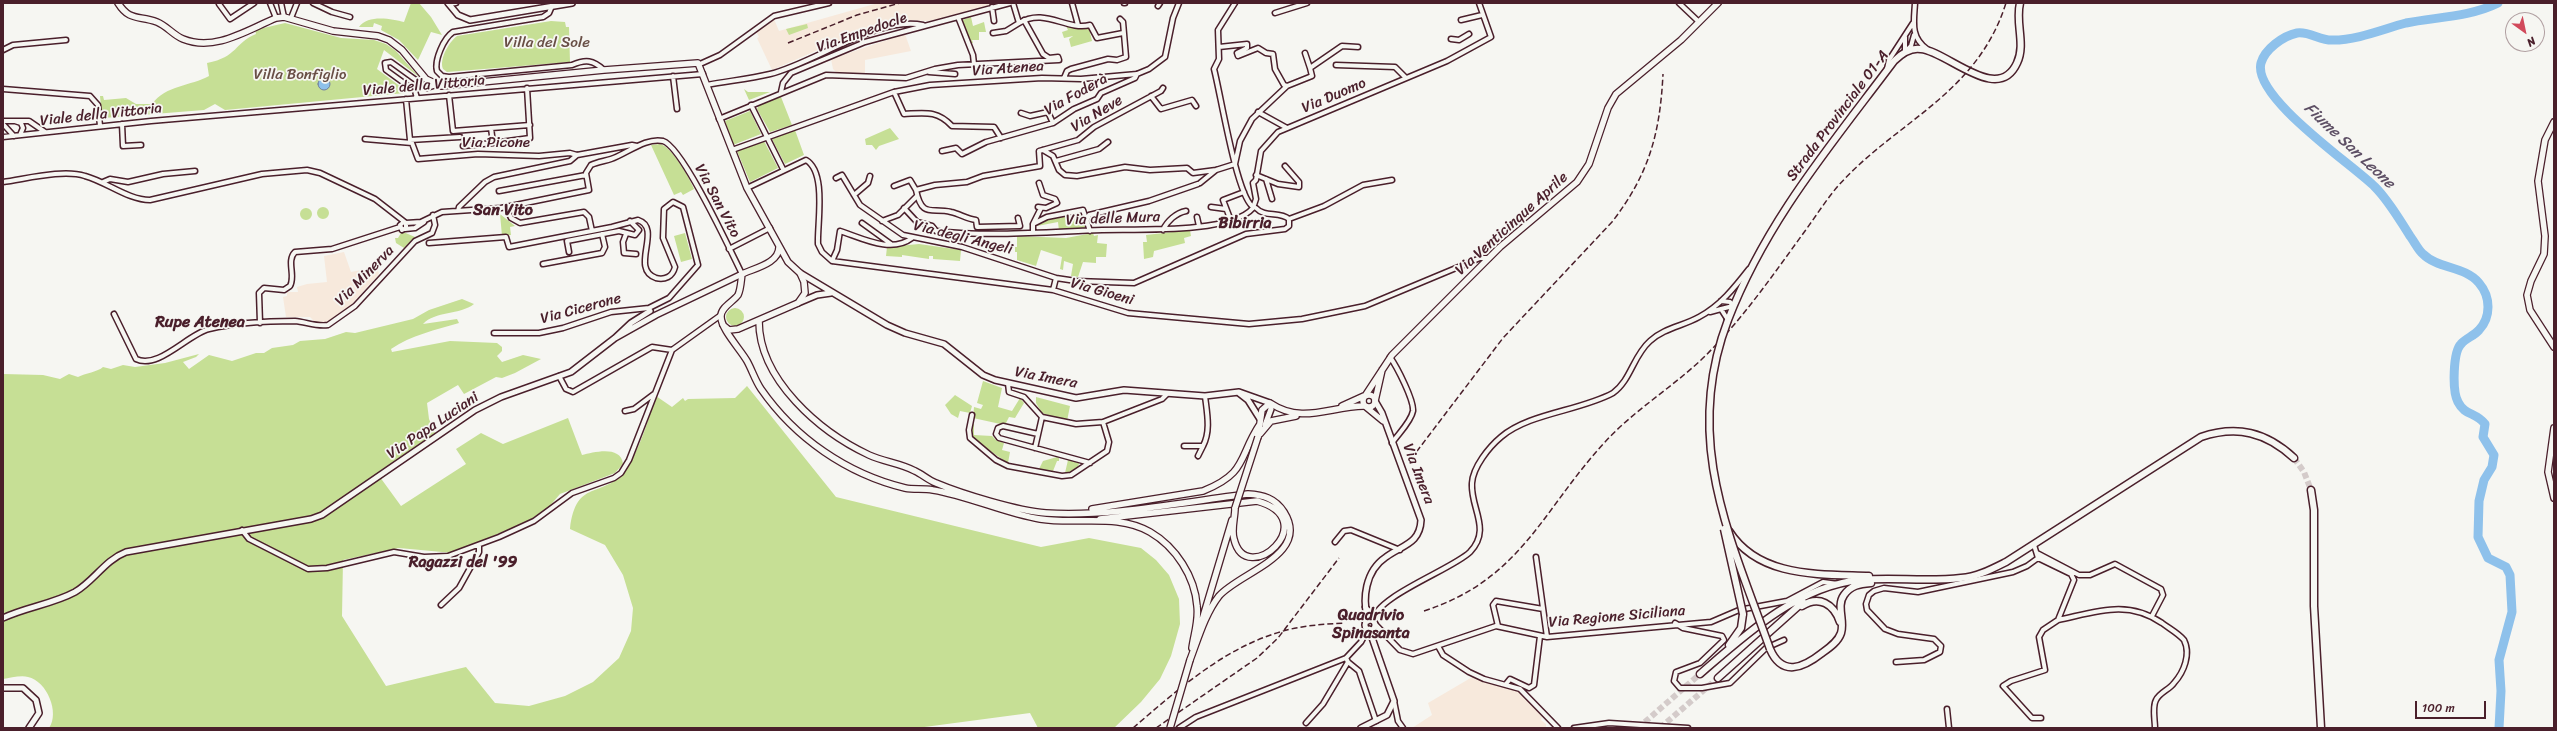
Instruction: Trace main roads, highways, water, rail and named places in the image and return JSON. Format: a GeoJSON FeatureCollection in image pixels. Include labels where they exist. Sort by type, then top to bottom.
{"type":"FeatureCollection","features":[{"type":"Feature","properties":{"kind":"main road","name":"Via Imera"},"geometry":{"type":"LineString","coordinates":[[118,3],[127,14],[156,22],[180,38],[200,43],[219,42],[276,18],[284,17],[333,31],[378,36],[389,40],[402,50],[426,79],[436,85],[604,70],[694,63],[700,64],[719,119],[748,188],[788,262],[800,273],[805,293],[798,303],[759,321]]}},
{"type":"Feature","properties":{"kind":"main road","name":"Via Venticinque Aprile"},"geometry":{"type":"LineString","coordinates":[[1364,396],[1390,357],[1489,258],[1577,182],[1589,164],[1614,96],[1681,40],[1718,3]]}},
{"type":"Feature","properties":{"kind":"main road","name":"Strada Provinciale 01-A"},"geometry":{"type":"LineString","coordinates":[[1722,512],[1710,452],[1709,422],[1711,389],[1728,320],[1750,267],[1812,167],[1886,72],[1905,52],[1916,49],[1930,51],[1982,76],[1994,79],[2006,76],[2015,67],[2020,55],[2020,3]]}},
{"type":"Feature","properties":{"kind":"main road"},"geometry":{"type":"LineString","coordinates":[[2554,122],[2545,140],[2538,181],[2545,236],[2544,254],[2531,281],[2527,295],[2530,310],[2554,346]]}},
{"type":"Feature","properties":{"kind":"main road"},"geometry":{"type":"LineString","coordinates":[[772,260],[778,253],[779,246]]}},
{"type":"Feature","properties":{"kind":"main road"},"geometry":{"type":"LineString","coordinates":[[788,262],[780,259],[772,260],[742,274],[738,294],[721,315],[723,325],[747,360],[761,388],[785,417],[813,444],[855,471],[907,488],[932,489],[1028,517],[1132,524],[1152,533],[1175,554],[1191,580],[1197,606],[1190,660]]}},
{"type":"Feature","properties":{"kind":"main road"},"geometry":{"type":"LineString","coordinates":[[723,325],[734,330],[759,321],[764,349],[771,366],[793,398],[827,429],[856,449],[909,468],[935,483],[1012,506],[1044,512],[1074,514],[1128,510],[1248,494],[1263,496],[1278,504],[1289,524],[1288,537],[1284,548],[1274,558],[1236,582],[1219,597],[1206,620],[1190,660]]}},
{"type":"Feature","properties":{"kind":"main road","name":"Via Venticinque Aprile"},"geometry":{"type":"LineString","coordinates":[[1375,401],[1385,365]]}},
{"type":"Feature","properties":{"kind":"main road","name":"Via Imera"},"geometry":{"type":"LineString","coordinates":[[1327,411],[1364,396]]}},
{"type":"Feature","properties":{"kind":"main road"},"geometry":{"type":"LineString","coordinates":[[1364,396],[1372,396],[1375,401],[1372,406],[1365,406],[1362,400],[1364,396]]}},
{"type":"Feature","properties":{"kind":"main road","name":"Via Imera"},"geometry":{"type":"LineString","coordinates":[[1262,422],[1262,410],[1270,403],[1284,411],[1300,415],[1365,406]]}},
{"type":"Feature","properties":{"kind":"main road"},"geometry":{"type":"LineString","coordinates":[[1074,514],[1113,504],[1203,491],[1216,486],[1241,464],[1262,422],[1300,415]]}},
{"type":"Feature","properties":{"kind":"main road"},"geometry":{"type":"LineString","coordinates":[[2554,428],[2548,472],[2554,498]]}},
{"type":"Feature","properties":{"kind":"main road"},"geometry":{"type":"LineString","coordinates":[[1708,667],[1775,616],[1807,595],[1830,586],[1860,580],[1960,578],[1975,576],[2006,562],[2201,436],[2228,430],[2246,431],[2276,442],[2294,458]]}},
{"type":"Feature","properties":{"kind":"main road"},"geometry":{"type":"LineString","coordinates":[[1170,728],[1255,437]]}},
{"type":"Feature","properties":{"kind":"main road"},"geometry":{"type":"LineString","coordinates":[[2311,490],[2314,510],[2314,606],[2321,728]]}},
{"type":"Feature","properties":{"kind":"main road"},"geometry":{"type":"LineString","coordinates":[[1075,521],[1257,501],[1274,508],[1283,523],[1282,540],[1274,550],[1264,555],[1252,556],[1239,548],[1233,535],[1235,508]]}},
{"type":"Feature","properties":{"kind":"main road"},"geometry":{"type":"LineString","coordinates":[[1722,512],[1724,522],[1770,649],[1774,657],[1785,666],[1803,666],[1833,645],[1842,628],[1841,605],[1846,592],[1857,585],[1884,580]]}},
{"type":"Feature","properties":{"kind":"main road"},"geometry":{"type":"LineString","coordinates":[[1700,674],[1735,640],[1741,628],[1743,614],[1722,512]]}},
{"type":"Feature","properties":{"kind":"main road"},"geometry":{"type":"LineString","coordinates":[[1724,522],[1737,543],[1757,560],[1780,568],[1875,576],[1884,580]]}},
{"type":"Feature","properties":{"kind":"main road"},"geometry":{"type":"LineString","coordinates":[[1718,678],[1785,616],[1808,598],[1830,586]]}},
{"type":"Feature","properties":{"kind":"main road"},"geometry":{"type":"LineString","coordinates":[[1785,616],[1809,601],[1821,601],[1834,610],[1842,628]]}},
{"type":"Feature","properties":{"kind":"water"},"geometry":{"type":"Polygon","coordinates":[[[322,78],[326,78],[330,84],[326,90],[322,90],[318,86],[318,82],[322,78]]]}},
{"type":"Feature","properties":{"kind":"waterway","name":"Fiume San Leone"},"geometry":{"type":"LineString","coordinates":[[2498,3],[2487,8],[2464,14],[2406,23],[2370,34],[2342,40],[2328,40],[2306,33],[2297,33],[2286,37],[2270,48],[2261,63],[2262,77],[2272,94],[2306,130],[2380,192],[2421,252],[2429,259],[2473,277],[2486,294],[2488,307],[2486,319],[2479,330],[2463,342],[2458,348],[2454,381],[2458,402],[2464,410],[2478,417],[2485,424],[2483,437],[2494,455],[2492,467],[2484,480],[2479,501],[2478,537],[2488,558],[2506,567],[2510,575],[2512,612],[2499,660],[2501,691],[2499,728]]}},
{"type":"Feature","properties":{"kind":"tunnel"},"geometry":{"type":"LineString","coordinates":[[2294,458],[2304,472],[2311,490]]}},
{"type":"Feature","properties":{"kind":"tunnel"},"geometry":{"type":"LineString","coordinates":[[1638,728],[1700,674]]}},
{"type":"Feature","properties":{"kind":"tunnel"},"geometry":{"type":"LineString","coordinates":[[1660,728],[1718,678]]}},
{"type":"Feature","properties":{"kind":"railway"},"geometry":{"type":"LineString","coordinates":[[788,43],[857,15],[900,3]]}},
{"type":"Feature","properties":{"kind":"railway"},"geometry":{"type":"LineString","coordinates":[[1424,611],[1457,597],[1485,581],[1508,561],[1528,540],[1583,467],[1617,429],[1686,373],[1712,349],[1760,292],[1838,186],[1861,163],[1933,105],[1976,61],[1993,35],[2006,3]]}},
{"type":"Feature","properties":{"kind":"railway"},"geometry":{"type":"LineString","coordinates":[[1411,459],[1503,338],[1612,222],[1625,204],[1644,170],[1655,135],[1659,116],[1663,74]]}},
{"type":"Feature","properties":{"kind":"railway"},"geometry":{"type":"LineString","coordinates":[[1156,728],[1257,658],[1278,638],[1339,558]]}},
{"type":"Feature","properties":{"kind":"railway"},"geometry":{"type":"LineString","coordinates":[[1133,728],[1169,697],[1206,669],[1246,645],[1291,629],[1345,623]]}},
{"type":"Feature","properties":{"kind":"district","name":"San Vito"},"geometry":{"type":"Point","coordinates":[503,211]}},
{"type":"Feature","properties":{"kind":"district","name":"Bibirria"},"geometry":{"type":"Point","coordinates":[1245,224]}},
{"type":"Feature","properties":{"kind":"district","name":"Rupe Atenea"},"geometry":{"type":"Point","coordinates":[200,323]}},
{"type":"Feature","properties":{"kind":"district","name":"Ragazzi del '99"},"geometry":{"type":"Point","coordinates":[463,563]}},
{"type":"Feature","properties":{"kind":"district","name":"Quadrivio Spinasanta"},"geometry":{"type":"Point","coordinates":[1371,625]}},
{"type":"Feature","properties":{"kind":"park label","name":"Villa del Sole"},"geometry":{"type":"Point","coordinates":[547,43]}},
{"type":"Feature","properties":{"kind":"park label","name":"Villa Bonfiglio"},"geometry":{"type":"Point","coordinates":[300,75]}}]}
